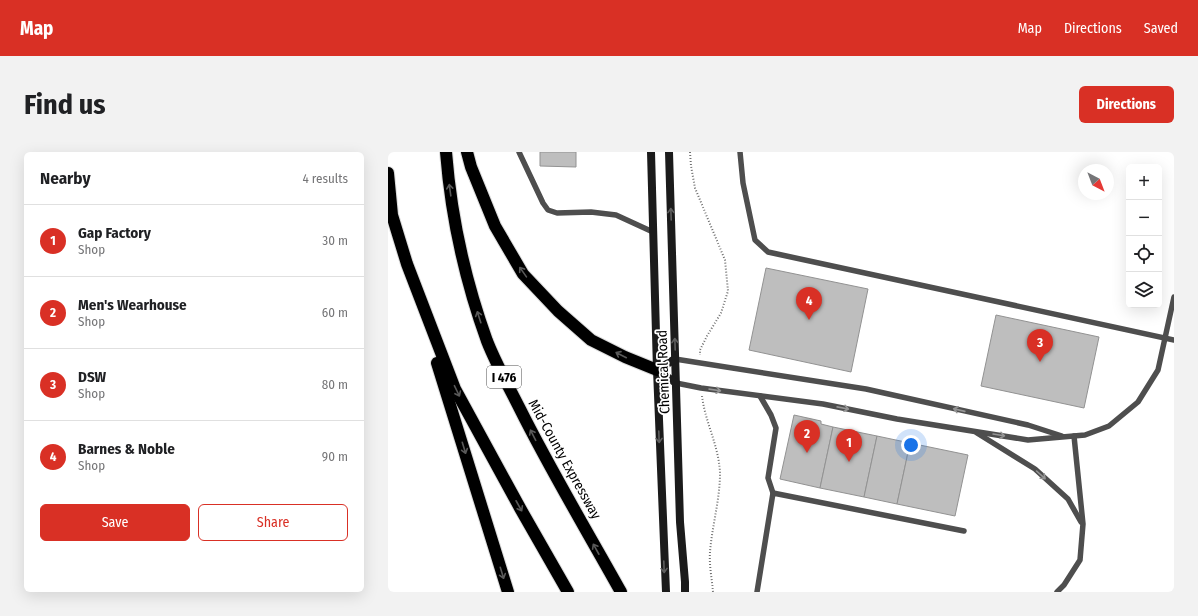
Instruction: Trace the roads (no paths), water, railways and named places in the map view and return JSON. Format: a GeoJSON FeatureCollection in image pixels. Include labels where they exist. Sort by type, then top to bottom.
{"type":"FeatureCollection","features":[{"type":"Feature","properties":{"kind":"highway","name":"Mid-County Expressway"},"geometry":{"type":"LineString","coordinates":[[446,152],[447,171],[459,243],[470,289],[488,342],[539,446],[618,587]]}},
{"type":"Feature","properties":{"kind":"highway"},"geometry":{"type":"LineString","coordinates":[[467,152],[471,167],[495,226],[523,274],[558,311],[591,340],[625,357],[657,370]]}},
{"type":"Feature","properties":{"kind":"highway"},"geometry":{"type":"LineString","coordinates":[[388,173],[392,215],[406,264],[508,592]]}},
{"type":"Feature","properties":{"kind":"highway"},"geometry":{"type":"LineString","coordinates":[[406,264],[455,389],[568,592]]}},
{"type":"Feature","properties":{"kind":"main road","name":"Chemical Road"},"geometry":{"type":"LineString","coordinates":[[651,152],[657,370],[666,592]]}},
{"type":"Feature","properties":{"kind":"main road","name":"Chemical Road"},"geometry":{"type":"LineString","coordinates":[[669,152],[680,522],[685,592]]}},
{"type":"Feature","properties":{"kind":"main road"},"geometry":{"type":"LineString","coordinates":[[675,359],[657,370],[676,383]]}},
{"type":"Feature","properties":{"kind":"lane"},"geometry":{"type":"LineString","coordinates":[[519,152],[543,204],[548,210],[557,213],[590,212],[616,215],[653,232]]}},
{"type":"Feature","properties":{"kind":"lane"},"geometry":{"type":"LineString","coordinates":[[740,152],[744,183],[755,240],[768,252],[1174,340]]}},
{"type":"Feature","properties":{"kind":"lane"},"geometry":{"type":"LineString","coordinates":[[676,383],[701,388],[823,404],[897,419],[1028,440],[1085,435],[1110,426],[1138,402],[1158,370],[1174,297]]}},
{"type":"Feature","properties":{"kind":"lane"},"geometry":{"type":"LineString","coordinates":[[675,359],[866,389],[1028,425],[1064,436]]}},
{"type":"Feature","properties":{"kind":"lane"},"geometry":{"type":"LineString","coordinates":[[757,592],[774,493],[768,478],[776,428],[771,415],[760,396]]}},
{"type":"Feature","properties":{"kind":"lane"},"geometry":{"type":"LineString","coordinates":[[973,431],[1035,469],[1068,499],[1083,524]]}},
{"type":"Feature","properties":{"kind":"lane"},"geometry":{"type":"LineString","coordinates":[[1057,592],[1064,585],[1080,560],[1083,524],[1074,436]]}},
{"type":"Feature","properties":{"kind":"lane"},"geometry":{"type":"LineString","coordinates":[[774,493],[964,531]]}},
{"type":"Feature","properties":{"kind":"place","name":"Barnes & Noble"},"geometry":{"type":"Point","coordinates":[809,320]}},
{"type":"Feature","properties":{"kind":"place","name":"DSW"},"geometry":{"type":"Point","coordinates":[1040,362]}},
{"type":"Feature","properties":{"kind":"place","name":"Men's Wearhouse"},"geometry":{"type":"Point","coordinates":[807,453]}},
{"type":"Feature","properties":{"kind":"place","name":"Gap Factory"},"geometry":{"type":"Point","coordinates":[849,462]}}]}
